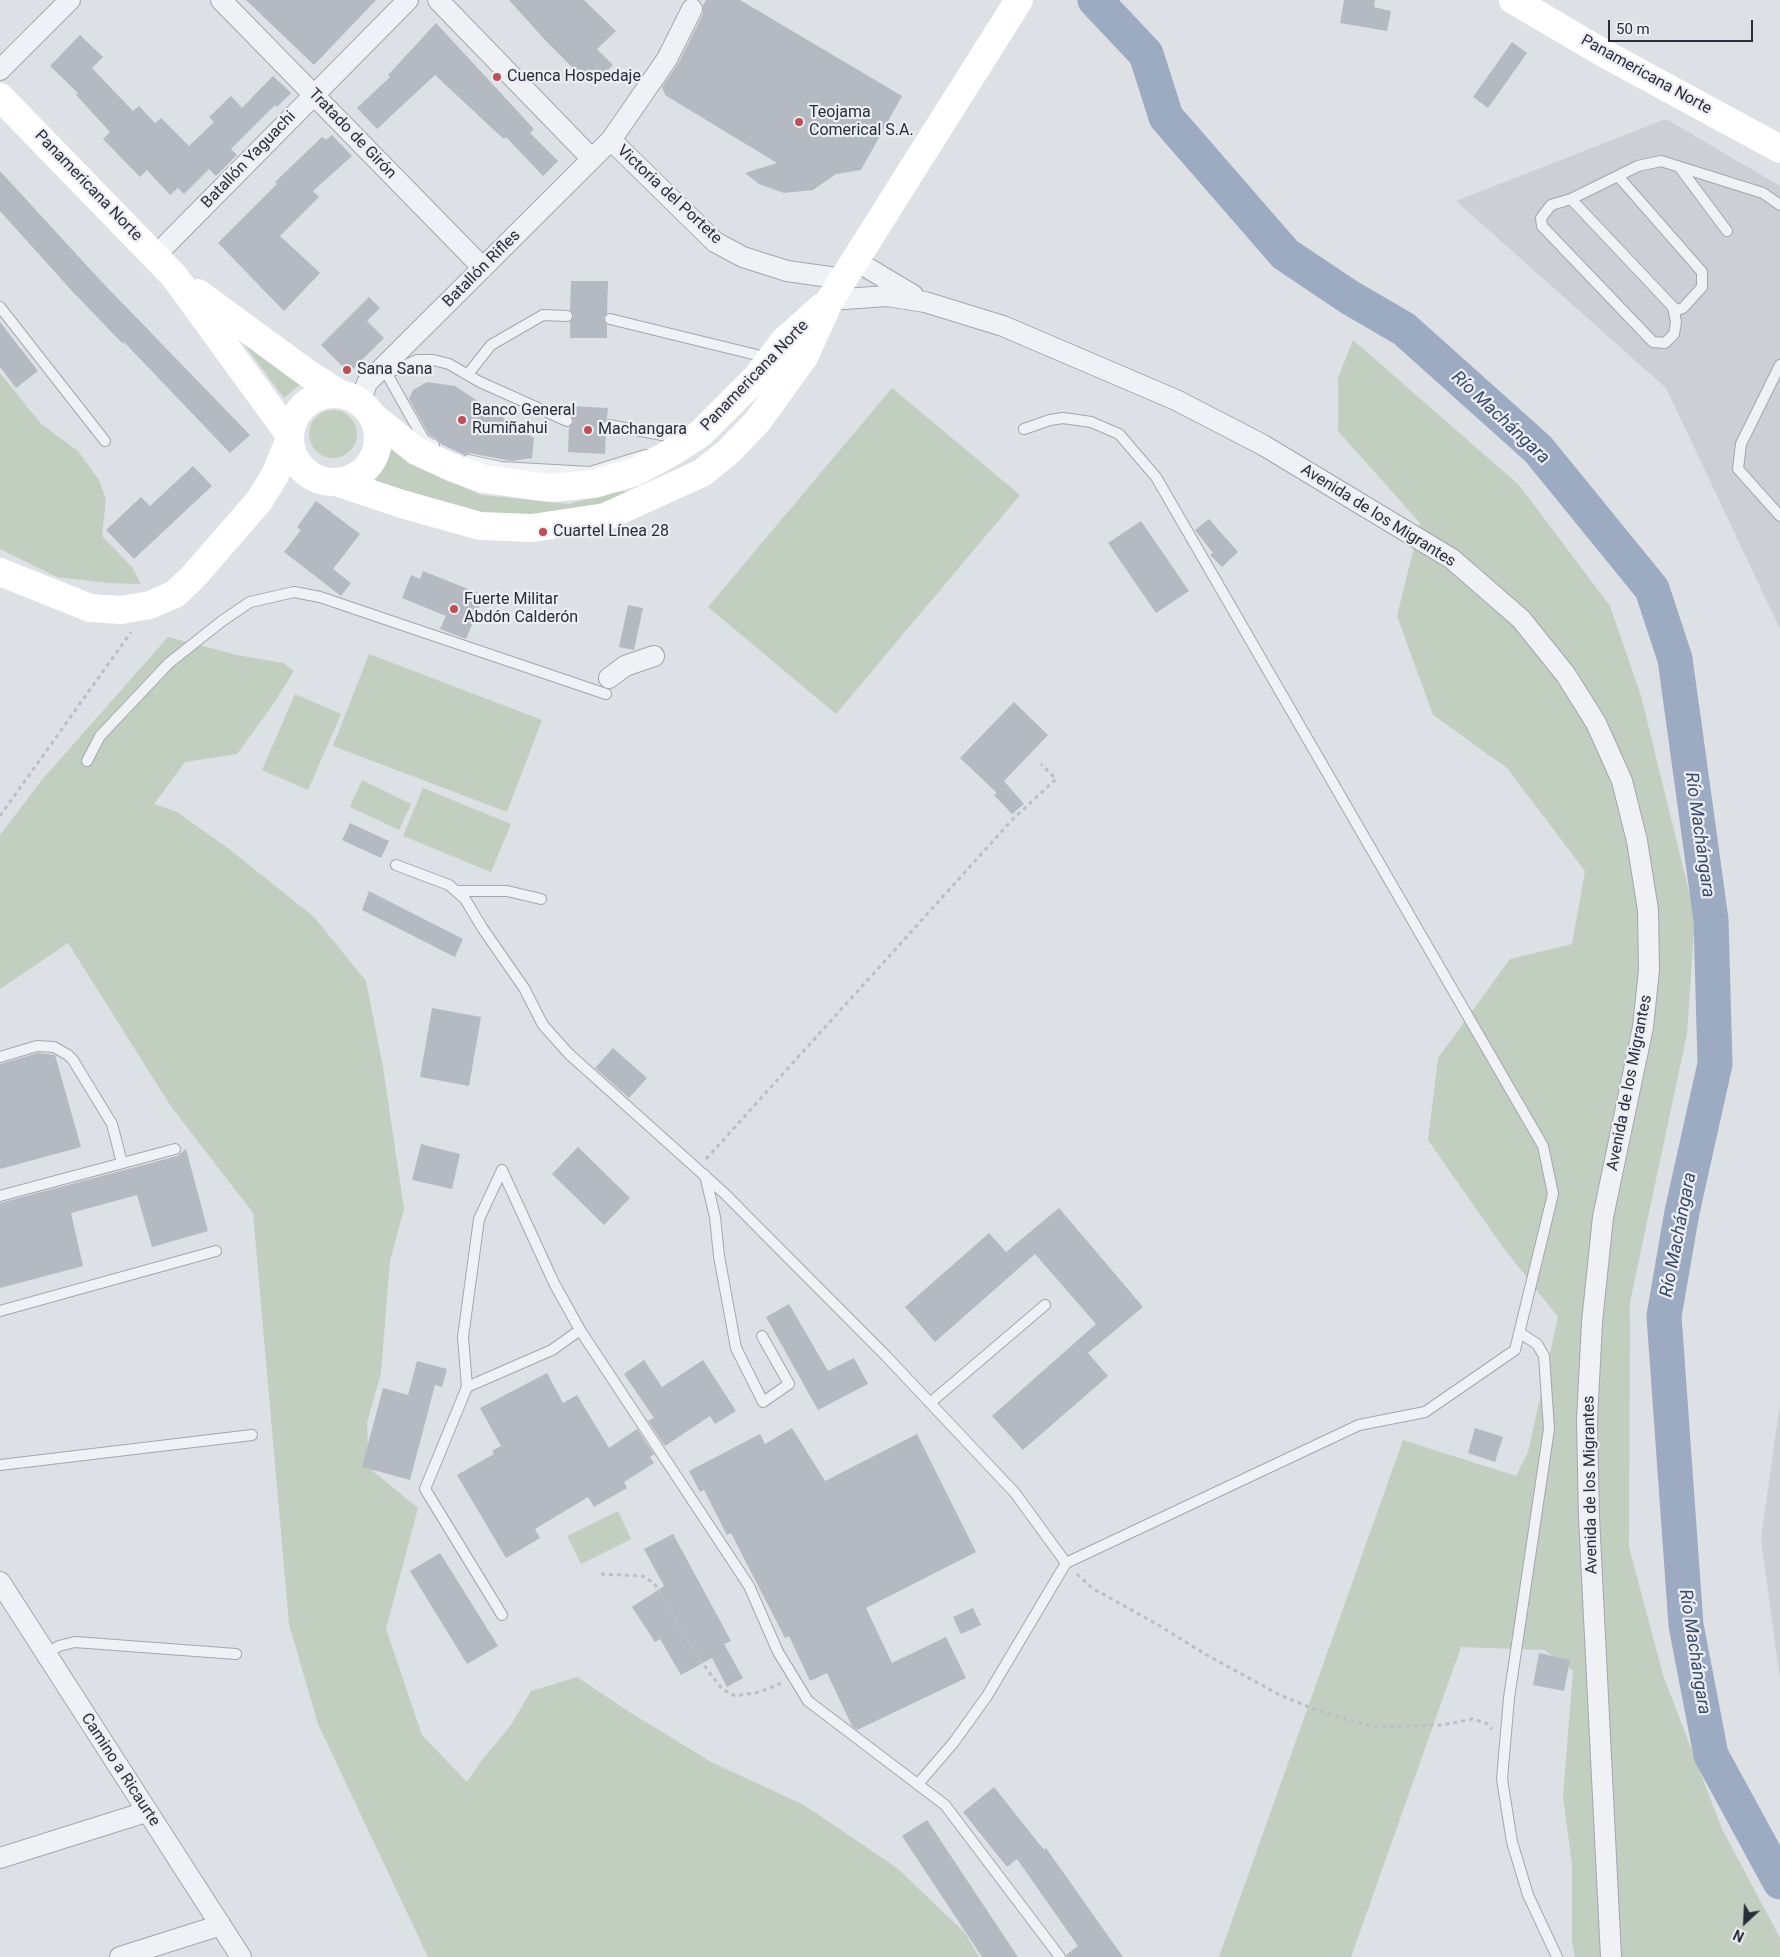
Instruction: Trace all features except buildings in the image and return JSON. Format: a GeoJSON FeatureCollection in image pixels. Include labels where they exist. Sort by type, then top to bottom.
{"type":"FeatureCollection","features":[{"type":"Feature","properties":{"kind":"main road","name":"Panamericana Norte"},"geometry":{"type":"LineString","coordinates":[[0,97],[174,276],[289,437],[293,456],[306,473],[402,504],[480,526],[532,528],[604,517],[679,485],[702,473],[728,452],[758,422],[804,356],[843,280],[1020,0]]}},
{"type":"Feature","properties":{"kind":"main road","name":"Panamericana Norte"},"geometry":{"type":"LineString","coordinates":[[1513,0],[1605,54],[1780,149]]}},
{"type":"Feature","properties":{"kind":"main road","name":"Panamericana Norte"},"geometry":{"type":"LineString","coordinates":[[174,276],[261,341],[358,404],[416,451],[484,479],[550,488],[594,484],[635,472],[681,438],[700,434],[757,377],[784,341],[843,280]]}},
{"type":"Feature","properties":{"kind":"main road"},"geometry":{"type":"LineString","coordinates":[[0,572],[90,608],[121,610],[150,606],[175,594],[193,577],[259,501],[275,474],[296,415],[305,404],[316,397],[358,404],[378,430],[378,445],[374,459],[365,470],[353,479],[332,482],[303,482],[285,488],[259,501]]}},
{"type":"Feature","properties":{"kind":"street"},"geometry":{"type":"LineString","coordinates":[[0,70],[70,0]]}},
{"type":"Feature","properties":{"kind":"street","name":"Tratado de Girón"},"geometry":{"type":"LineString","coordinates":[[221,0],[483,268]]}},
{"type":"Feature","properties":{"kind":"street","name":"Batallón Yaguachi"},"geometry":{"type":"LineString","coordinates":[[155,256],[408,0]]}},
{"type":"Feature","properties":{"kind":"street","name":"Victoria del Portete"},"geometry":{"type":"LineString","coordinates":[[438,0],[592,159]]}},
{"type":"Feature","properties":{"kind":"street"},"geometry":{"type":"LineString","coordinates":[[1541,0],[1605,54]]}},
{"type":"Feature","properties":{"kind":"street","name":"Batallón Rifles"},"geometry":{"type":"LineString","coordinates":[[358,404],[367,383],[385,370],[483,268],[611,140],[667,59],[692,9]]}},
{"type":"Feature","properties":{"kind":"street","name":"Victoria del Portete"},"geometry":{"type":"LineString","coordinates":[[611,140],[715,242],[743,256],[788,271],[843,280]]}},
{"type":"Feature","properties":{"kind":"street"},"geometry":{"type":"LineString","coordinates":[[843,280],[887,296],[925,302]]}},
{"type":"Feature","properties":{"kind":"street"},"geometry":{"type":"LineString","coordinates":[[843,280],[925,302]]}},
{"type":"Feature","properties":{"kind":"street","name":"Avenida de los Migrantes"},"geometry":{"type":"LineString","coordinates":[[925,302],[1003,326],[1176,400],[1263,445],[1452,559],[1521,619],[1566,675],[1596,722],[1622,781],[1637,841],[1648,910],[1649,970],[1643,1027],[1603,1217],[1592,1322],[1587,1421],[1589,1517],[1612,1957]]}},
{"type":"Feature","properties":{"kind":"street"},"geometry":{"type":"LineString","coordinates":[[608,686],[626,666],[654,656]]}},
{"type":"Feature","properties":{"kind":"street","name":"Camino a Ricaurte"},"geometry":{"type":"LineString","coordinates":[[0,1582],[146,1812],[241,1957]]}},
{"type":"Feature","properties":{"kind":"street"},"geometry":{"type":"LineString","coordinates":[[0,1858],[146,1812]]}},
{"type":"Feature","properties":{"kind":"street"},"geometry":{"type":"LineString","coordinates":[[120,1957],[221,1925]]}},
{"type":"Feature","properties":{"kind":"lane"},"geometry":{"type":"LineString","coordinates":[[1571,199],[1674,307],[1676,322],[1674,334],[1665,343],[1653,342],[1542,226],[1541,218],[1551,205],[1571,199],[1638,166],[1661,161],[1763,193],[1780,205]]}},
{"type":"Feature","properties":{"kind":"lane"},"geometry":{"type":"LineString","coordinates":[[1680,168],[1727,231]]}},
{"type":"Feature","properties":{"kind":"lane"},"geometry":{"type":"LineString","coordinates":[[1618,176],[1702,272],[1702,287],[1684,308],[1674,311]]}},
{"type":"Feature","properties":{"kind":"lane"},"geometry":{"type":"LineString","coordinates":[[0,307],[105,442]]}},
{"type":"Feature","properties":{"kind":"lane"},"geometry":{"type":"LineString","coordinates":[[468,374],[491,345],[543,315],[568,316]]}},
{"type":"Feature","properties":{"kind":"lane"},"geometry":{"type":"LineString","coordinates":[[610,319],[770,358]]}},
{"type":"Feature","properties":{"kind":"lane"},"geometry":{"type":"LineString","coordinates":[[444,451],[424,440],[385,370],[417,360],[433,360],[449,364],[567,421]]}},
{"type":"Feature","properties":{"kind":"lane"},"geometry":{"type":"LineString","coordinates":[[1780,365],[1741,444],[1738,469],[1780,516]]}},
{"type":"Feature","properties":{"kind":"lane"},"geometry":{"type":"LineString","coordinates":[[918,1784],[954,1742],[987,1696],[1066,1563],[1359,1425],[1425,1412],[1516,1350],[1553,1194],[1543,1146],[1156,477],[1119,434],[1091,422],[1076,419],[1050,420],[1024,429]]}},
{"type":"Feature","properties":{"kind":"lane"},"geometry":{"type":"LineString","coordinates":[[609,425],[681,438]]}},
{"type":"Feature","properties":{"kind":"lane"},"geometry":{"type":"LineString","coordinates":[[461,458],[501,467],[590,472],[648,454],[681,438]]}},
{"type":"Feature","properties":{"kind":"lane"},"geometry":{"type":"LineString","coordinates":[[87,761],[100,736],[169,663],[222,621],[250,602],[294,592],[320,597],[608,686]]}},
{"type":"Feature","properties":{"kind":"lane"},"geometry":{"type":"LineString","coordinates":[[396,865],[449,885],[465,899],[482,929],[524,988],[543,1025],[569,1054],[701,1172],[879,1348],[1015,1493],[1066,1563]]}},
{"type":"Feature","properties":{"kind":"lane"},"geometry":{"type":"LineString","coordinates":[[456,891],[507,890],[541,899]]}},
{"type":"Feature","properties":{"kind":"lane"},"geometry":{"type":"LineString","coordinates":[[0,1057],[37,1046],[54,1047],[68,1055],[73,1060],[112,1124],[122,1163]]}},
{"type":"Feature","properties":{"kind":"lane"},"geometry":{"type":"LineString","coordinates":[[0,1196],[174,1149]]}},
{"type":"Feature","properties":{"kind":"lane"},"geometry":{"type":"LineString","coordinates":[[502,1615],[425,1489],[467,1387],[463,1337],[479,1218],[502,1170],[554,1283],[580,1330],[749,1586],[778,1652],[808,1701],[945,1805],[1060,1957]]}},
{"type":"Feature","properties":{"kind":"lane"},"geometry":{"type":"LineString","coordinates":[[701,1172],[715,1217],[719,1256],[736,1348],[763,1402],[789,1384],[762,1336]]}},
{"type":"Feature","properties":{"kind":"lane"},"geometry":{"type":"LineString","coordinates":[[0,1311],[216,1251]]}},
{"type":"Feature","properties":{"kind":"lane"},"geometry":{"type":"LineString","coordinates":[[930,1403],[1045,1305]]}},
{"type":"Feature","properties":{"kind":"lane"},"geometry":{"type":"LineString","coordinates":[[467,1387],[552,1350],[580,1330]]}},
{"type":"Feature","properties":{"kind":"lane"},"geometry":{"type":"LineString","coordinates":[[1520,1333],[1538,1344],[1544,1356],[1548,1429],[1509,1698],[1502,1779],[1512,1842],[1528,1895],[1557,1957]]}},
{"type":"Feature","properties":{"kind":"lane"},"geometry":{"type":"LineString","coordinates":[[0,1464],[252,1435]]}},
{"type":"Feature","properties":{"kind":"lane"},"geometry":{"type":"LineString","coordinates":[[46,1654],[59,1646],[74,1642],[236,1654]]}},
{"type":"Feature","properties":{"kind":"path"},"geometry":{"type":"LineString","coordinates":[[0,816],[150,606]]}},
{"type":"Feature","properties":{"kind":"path"},"geometry":{"type":"LineString","coordinates":[[701,1172],[1014,819],[1056,779],[1041,764]]}},
{"type":"Feature","properties":{"kind":"path"},"geometry":{"type":"LineString","coordinates":[[1066,1563],[1092,1588],[1160,1626],[1204,1654],[1293,1701],[1341,1719],[1374,1727],[1442,1725],[1472,1719],[1486,1723],[1505,1743]]}},
{"type":"Feature","properties":{"kind":"path"},"geometry":{"type":"LineString","coordinates":[[601,1574],[643,1576],[654,1583],[697,1656],[722,1689],[735,1696],[760,1692],[793,1677]]}},
{"type":"Feature","properties":{"kind":"shaded area"},"geometry":{"type":"Polygon","coordinates":[[[1666,119],[1780,186],[1780,629],[1666,388],[1456,201],[1666,119]]]}},
{"type":"Feature","properties":{"kind":"shaded area"},"geometry":{"type":"Polygon","coordinates":[[[1780,1403],[1780,1680],[1761,1539],[1780,1403]]]}},
{"type":"Feature","properties":{"kind":"green space"},"geometry":{"type":"Polygon","coordinates":[[[238,336],[301,384],[284,398],[238,336]]]}},
{"type":"Feature","properties":{"kind":"green space"},"geometry":{"type":"Polygon","coordinates":[[[1353,340],[1519,485],[1610,606],[1641,696],[1695,916],[1687,1034],[1630,1302],[1629,1547],[1663,1675],[1722,1829],[1780,1938],[1780,1957],[1575,1957],[1572,1942],[1572,1864],[1563,1797],[1573,1671],[1544,1650],[1461,1647],[1351,1957],[1219,1957],[1403,1440],[1516,1476],[1528,1452],[1558,1317],[1502,1246],[1428,1140],[1438,1058],[1510,959],[1572,944],[1585,871],[1507,768],[1433,715],[1397,616],[1420,523],[1338,431],[1338,378],[1353,340]]]}},
{"type":"Feature","properties":{"kind":"green space"},"geometry":{"type":"Polygon","coordinates":[[[0,373],[41,424],[78,451],[99,480],[106,499],[102,536],[132,567],[141,584],[108,583],[57,577],[0,549],[0,373]]]}},
{"type":"Feature","properties":{"kind":"green space"},"geometry":{"type":"Polygon","coordinates":[[[892,388],[1020,495],[836,714],[708,607],[892,388]]]}},
{"type":"Feature","properties":{"kind":"green space"},"geometry":{"type":"Polygon","coordinates":[[[333,410],[342,412],[350,417],[355,425],[357,434],[355,443],[350,451],[342,456],[333,458],[324,456],[316,451],[311,443],[309,434],[311,425],[316,417],[324,412],[333,410]]]}},
{"type":"Feature","properties":{"kind":"green space"},"geometry":{"type":"Polygon","coordinates":[[[388,446],[444,479],[481,495],[569,504],[613,492],[629,491],[624,501],[549,516],[500,515],[460,509],[408,494],[369,478],[388,446]]]}},
{"type":"Feature","properties":{"kind":"green space"},"geometry":{"type":"Polygon","coordinates":[[[168,637],[237,655],[283,663],[294,671],[272,706],[237,754],[185,762],[154,804],[177,812],[229,849],[314,917],[366,981],[383,1067],[404,1209],[390,1261],[381,1373],[367,1423],[369,1468],[418,1508],[386,1629],[422,1735],[467,1782],[481,1761],[511,1725],[531,1691],[577,1677],[711,1762],[804,1805],[897,1868],[965,1933],[979,1957],[428,1957],[318,1724],[289,1624],[253,1213],[170,1105],[68,943],[0,989],[0,835],[41,781],[168,637]]]}},
{"type":"Feature","properties":{"kind":"green space"},"geometry":{"type":"Polygon","coordinates":[[[369,654],[542,720],[507,812],[333,746],[369,654]]]}},
{"type":"Feature","properties":{"kind":"green space"},"geometry":{"type":"Polygon","coordinates":[[[295,694],[341,714],[308,790],[262,770],[295,694]]]}},
{"type":"Feature","properties":{"kind":"green space"},"geometry":{"type":"Polygon","coordinates":[[[362,780],[411,804],[399,830],[350,807],[362,780]]]}},
{"type":"Feature","properties":{"kind":"green space"},"geometry":{"type":"Polygon","coordinates":[[[423,788],[511,824],[491,872],[403,836],[423,788]]]}},
{"type":"Feature","properties":{"kind":"green space"},"geometry":{"type":"Polygon","coordinates":[[[618,1511],[631,1539],[581,1564],[567,1536],[618,1511]]]}},
{"type":"Feature","properties":{"kind":"waterway","name":"Río Machángara"},"geometry":{"type":"LineString","coordinates":[[1095,0],[1146,54],[1166,117],[1285,254],[1349,297],[1404,329],[1538,449],[1652,589],[1675,659],[1711,920],[1715,1064],[1682,1212],[1664,1316],[1686,1625],[1711,1755],[1780,1882]]}},
{"type":"Feature","properties":{"kind":"place","name":"Cuenca Hospedaje"},"geometry":{"type":"Point","coordinates":[497,77]}},
{"type":"Feature","properties":{"kind":"place","name":"Teojama Comerical S.A."},"geometry":{"type":"Point","coordinates":[799,122]}},
{"type":"Feature","properties":{"kind":"place","name":"Sana Sana"},"geometry":{"type":"Point","coordinates":[347,370]}},
{"type":"Feature","properties":{"kind":"place","name":"Banco General Rumiñahui"},"geometry":{"type":"Point","coordinates":[462,420]}},
{"type":"Feature","properties":{"kind":"place","name":"Machangara"},"geometry":{"type":"Point","coordinates":[588,430]}},
{"type":"Feature","properties":{"kind":"place","name":"Cuartel Línea 28"},"geometry":{"type":"Point","coordinates":[543,532]}},
{"type":"Feature","properties":{"kind":"place","name":"Fuerte Militar Abdón Calderón"},"geometry":{"type":"Point","coordinates":[454,609]}}]}
